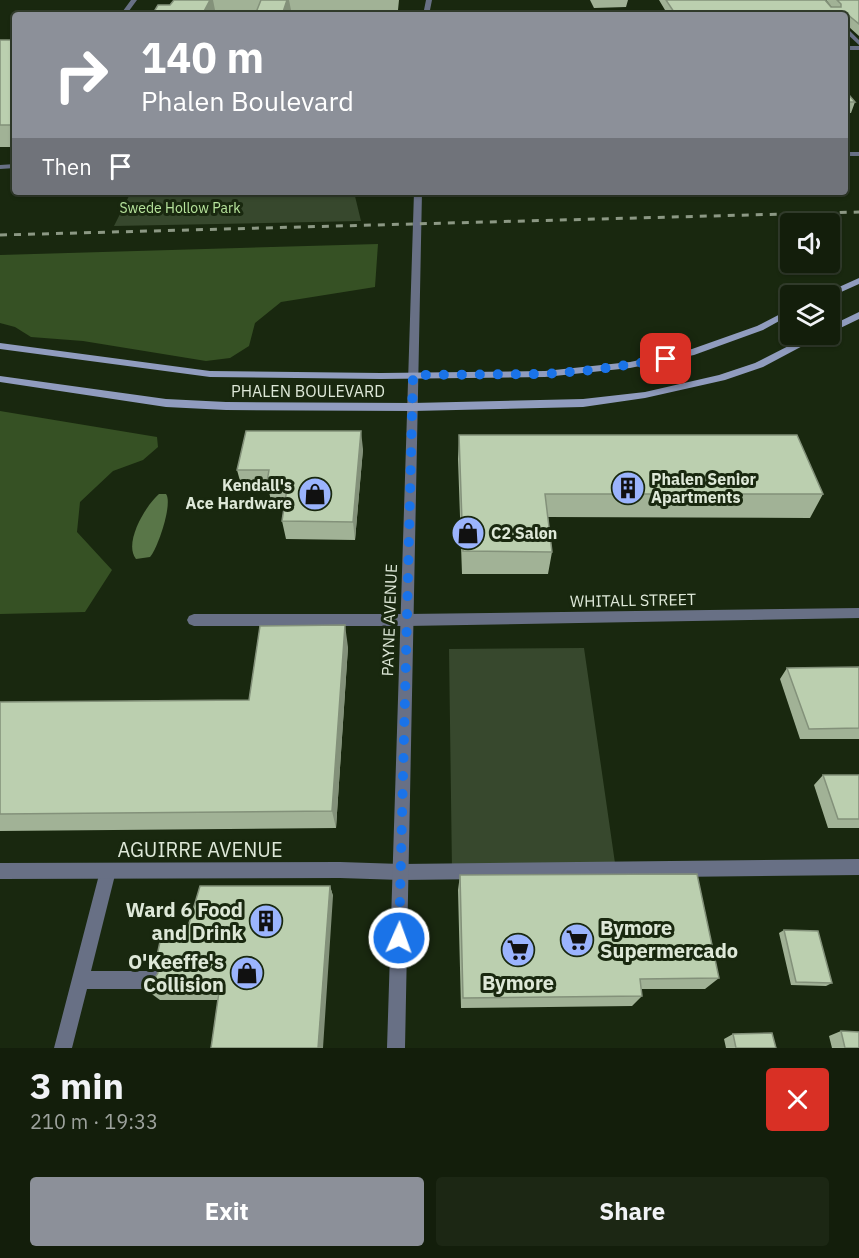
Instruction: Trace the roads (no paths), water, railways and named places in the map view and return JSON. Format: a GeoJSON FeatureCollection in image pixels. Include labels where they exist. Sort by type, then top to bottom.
{"type":"FeatureCollection","features":[{"type":"Feature","properties":{"kind":"main road"},"geometry":{"type":"LineString","coordinates":[[840,289],[859,281]]}},
{"type":"Feature","properties":{"kind":"main road"},"geometry":{"type":"LineString","coordinates":[[840,325],[859,315]]}},
{"type":"Feature","properties":{"kind":"main road","name":"PHALEN BOULEVARD"},"geometry":{"type":"LineString","coordinates":[[0,346],[210,374],[546,374],[630,365],[694,352],[760,328],[780,317]]}},
{"type":"Feature","properties":{"kind":"main road","name":"PHALEN BOULEVARD"},"geometry":{"type":"LineString","coordinates":[[0,379],[192,404],[413,407],[583,403],[645,395],[740,372],[799,345]]}},
{"type":"Feature","properties":{"kind":"street"},"geometry":{"type":"LineString","coordinates":[[848,32],[859,46]]}},
{"type":"Feature","properties":{"kind":"street","name":"PAYNE AVENUE"},"geometry":{"type":"LineString","coordinates":[[396,1048],[418,195]]}},
{"type":"Feature","properties":{"kind":"street","name":"WHITALL STREET"},"geometry":{"type":"LineString","coordinates":[[194,620],[407,620],[859,613]]}},
{"type":"Feature","properties":{"kind":"street","name":"AGUIRRE AVENUE"},"geometry":{"type":"LineString","coordinates":[[0,871],[340,870],[401,872],[859,867]]}},
{"type":"Feature","properties":{"kind":"street"},"geometry":{"type":"LineString","coordinates":[[63,1048],[108,871]]}},
{"type":"Feature","properties":{"kind":"street"},"geometry":{"type":"LineString","coordinates":[[81,980],[157,980]]}},
{"type":"Feature","properties":{"kind":"railway"},"geometry":{"type":"LineString","coordinates":[[0,235],[859,212]]}},
{"type":"Feature","properties":{"kind":"place","name":"Phalen Senior Apartments"},"geometry":{"type":"Point","coordinates":[628,488]}},
{"type":"Feature","properties":{"kind":"place","name":"Kendall's Ace Hardware"},"geometry":{"type":"Point","coordinates":[315,494]}},
{"type":"Feature","properties":{"kind":"place","name":"C2 Salon"},"geometry":{"type":"Point","coordinates":[468,533]}},
{"type":"Feature","properties":{"kind":"place","name":"Ward 6 Food and Drink"},"geometry":{"type":"Point","coordinates":[266,921]}},
{"type":"Feature","properties":{"kind":"place","name":"Bymore Supermercado"},"geometry":{"type":"Point","coordinates":[577,940]}},
{"type":"Feature","properties":{"kind":"place","name":"Bymore"},"geometry":{"type":"Point","coordinates":[518,950]}},
{"type":"Feature","properties":{"kind":"place","name":"O'Keeffe's Collision"},"geometry":{"type":"Point","coordinates":[247,973]}},
{"type":"Feature","properties":{"kind":"park label","name":"Swede Hollow Park"},"geometry":{"type":"Point","coordinates":[180,208]}}]}
